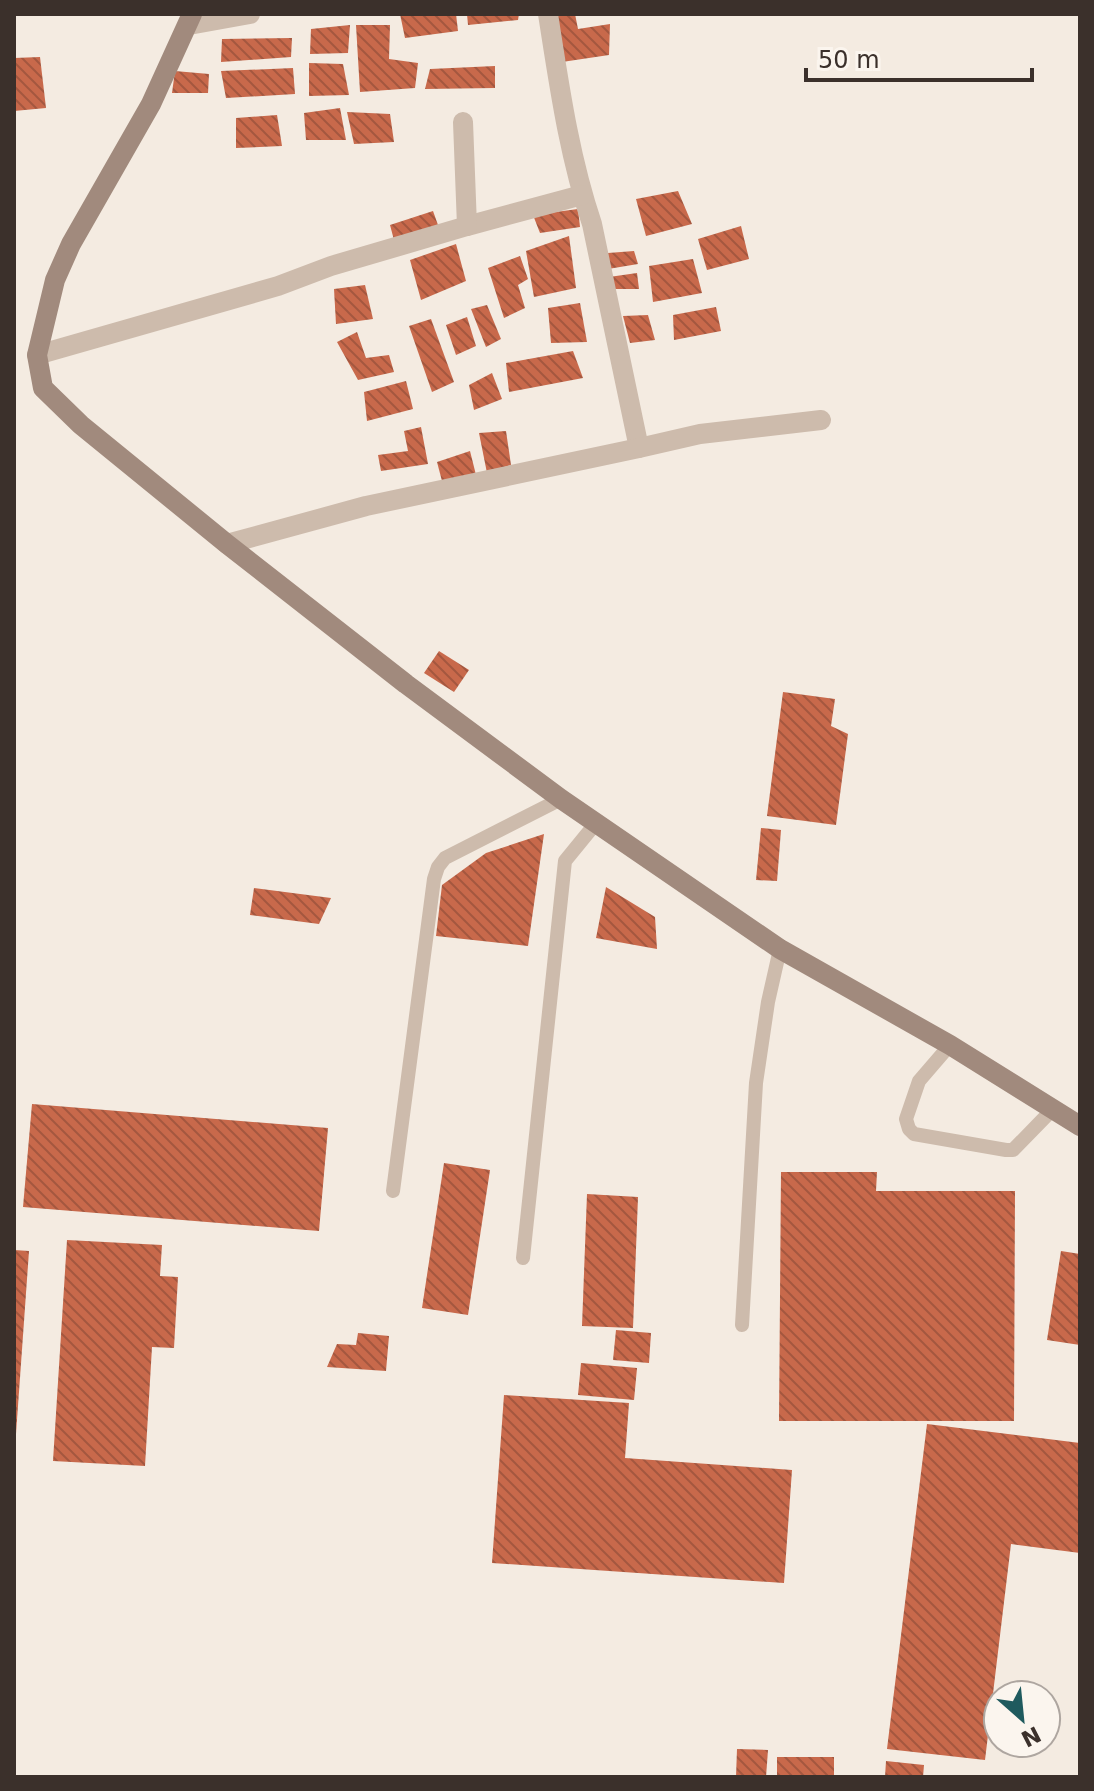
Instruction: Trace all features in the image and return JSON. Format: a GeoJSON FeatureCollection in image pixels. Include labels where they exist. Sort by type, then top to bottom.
{"type":"FeatureCollection","features":[{"type":"Feature","properties":{"kind":"main road"},"geometry":{"type":"LineString","coordinates":[[190,19],[151,104],[71,244],[55,280],[37,355],[43,388],[81,425],[227,544],[406,684],[561,799],[780,949],[950,1045],[1080,1126]]}},
{"type":"Feature","properties":{"kind":"street"},"geometry":{"type":"LineString","coordinates":[[190,19],[250,14]]}},
{"type":"Feature","properties":{"kind":"street"},"geometry":{"type":"LineString","coordinates":[[548,14],[559,90],[582,195],[592,224],[639,448]]}},
{"type":"Feature","properties":{"kind":"street"},"geometry":{"type":"LineString","coordinates":[[463,122],[467,226]]}},
{"type":"Feature","properties":{"kind":"street"},"geometry":{"type":"LineString","coordinates":[[37,355],[278,286],[331,266],[467,226],[582,195]]}},
{"type":"Feature","properties":{"kind":"street"},"geometry":{"type":"LineString","coordinates":[[227,544],[366,506],[700,434],[821,420]]}},
{"type":"Feature","properties":{"kind":"lane"},"geometry":{"type":"LineString","coordinates":[[393,1191],[438,867],[445,858],[561,799]]}},
{"type":"Feature","properties":{"kind":"lane"},"geometry":{"type":"LineString","coordinates":[[523,1258],[565,861],[596,823]]}},
{"type":"Feature","properties":{"kind":"lane"},"geometry":{"type":"LineString","coordinates":[[742,1325],[756,1083],[768,1002],[780,949]]}},
{"type":"Feature","properties":{"kind":"lane"},"geometry":{"type":"LineString","coordinates":[[950,1045],[919,1081],[906,1119],[914,1134],[1013,1150],[1052,1110]]}},
{"type":"Feature","properties":{"kind":"building"},"geometry":{"type":"Polygon","coordinates":[[[400,14],[456,14],[458,31],[405,38],[400,14]]]}},
{"type":"Feature","properties":{"kind":"building"},"geometry":{"type":"Polygon","coordinates":[[[467,14],[519,14],[518,20],[468,25],[467,14]]]}},
{"type":"Feature","properties":{"kind":"building"},"geometry":{"type":"Polygon","coordinates":[[[555,14],[575,14],[578,29],[610,24],[609,55],[562,62],[555,14]]]}},
{"type":"Feature","properties":{"kind":"building"},"geometry":{"type":"Polygon","coordinates":[[[350,25],[348,53],[310,54],[311,29],[350,25]]]}},
{"type":"Feature","properties":{"kind":"building"},"geometry":{"type":"Polygon","coordinates":[[[356,25],[390,25],[389,59],[418,63],[415,88],[360,92],[356,25]]]}},
{"type":"Feature","properties":{"kind":"building"},"geometry":{"type":"Polygon","coordinates":[[[292,38],[291,57],[221,62],[222,39],[292,38]]]}},
{"type":"Feature","properties":{"kind":"building"},"geometry":{"type":"Polygon","coordinates":[[[40,57],[46,108],[14,111],[14,58],[40,57]]]}},
{"type":"Feature","properties":{"kind":"building"},"geometry":{"type":"Polygon","coordinates":[[[309,63],[343,64],[349,95],[309,96],[309,63]]]}},
{"type":"Feature","properties":{"kind":"building"},"geometry":{"type":"Polygon","coordinates":[[[495,66],[495,88],[425,89],[430,69],[495,66]]]}},
{"type":"Feature","properties":{"kind":"building"},"geometry":{"type":"Polygon","coordinates":[[[293,68],[295,94],[226,98],[221,71],[293,68]]]}},
{"type":"Feature","properties":{"kind":"building"},"geometry":{"type":"Polygon","coordinates":[[[175,71],[209,74],[208,93],[172,93],[175,71]]]}},
{"type":"Feature","properties":{"kind":"building"},"geometry":{"type":"Polygon","coordinates":[[[340,108],[346,140],[306,140],[304,113],[340,108]]]}},
{"type":"Feature","properties":{"kind":"building"},"geometry":{"type":"Polygon","coordinates":[[[347,112],[390,114],[394,142],[354,144],[347,112]]]}},
{"type":"Feature","properties":{"kind":"building"},"geometry":{"type":"Polygon","coordinates":[[[277,115],[282,146],[236,148],[236,118],[277,115]]]}},
{"type":"Feature","properties":{"kind":"building"},"geometry":{"type":"Polygon","coordinates":[[[678,191],[692,224],[646,236],[636,199],[678,191]]]}},
{"type":"Feature","properties":{"kind":"building"},"geometry":{"type":"Polygon","coordinates":[[[578,209],[580,227],[540,233],[533,215],[578,209]]]}},
{"type":"Feature","properties":{"kind":"building"},"geometry":{"type":"Polygon","coordinates":[[[433,211],[438,225],[394,240],[390,225],[433,211]]]}},
{"type":"Feature","properties":{"kind":"building"},"geometry":{"type":"Polygon","coordinates":[[[741,226],[749,259],[707,270],[698,239],[741,226]]]}},
{"type":"Feature","properties":{"kind":"building"},"geometry":{"type":"Polygon","coordinates":[[[569,236],[576,288],[534,297],[526,251],[569,236]]]}},
{"type":"Feature","properties":{"kind":"building"},"geometry":{"type":"Polygon","coordinates":[[[456,244],[466,281],[421,300],[410,260],[456,244]]]}},
{"type":"Feature","properties":{"kind":"building"},"geometry":{"type":"Polygon","coordinates":[[[634,251],[638,264],[608,269],[608,253],[634,251]]]}},
{"type":"Feature","properties":{"kind":"building"},"geometry":{"type":"Polygon","coordinates":[[[520,256],[528,279],[518,285],[525,308],[504,318],[488,268],[520,256]]]}},
{"type":"Feature","properties":{"kind":"building"},"geometry":{"type":"Polygon","coordinates":[[[693,259],[702,293],[653,302],[649,266],[693,259]]]}},
{"type":"Feature","properties":{"kind":"building"},"geometry":{"type":"Polygon","coordinates":[[[637,273],[639,289],[611,289],[609,277],[637,273]]]}},
{"type":"Feature","properties":{"kind":"building"},"geometry":{"type":"Polygon","coordinates":[[[365,285],[373,319],[336,324],[334,289],[365,285]]]}},
{"type":"Feature","properties":{"kind":"building"},"geometry":{"type":"Polygon","coordinates":[[[580,303],[587,342],[551,343],[548,308],[580,303]]]}},
{"type":"Feature","properties":{"kind":"building"},"geometry":{"type":"Polygon","coordinates":[[[487,305],[501,339],[486,347],[471,309],[487,305]]]}},
{"type":"Feature","properties":{"kind":"building"},"geometry":{"type":"Polygon","coordinates":[[[716,307],[721,331],[674,340],[673,315],[716,307]]]}},
{"type":"Feature","properties":{"kind":"building"},"geometry":{"type":"Polygon","coordinates":[[[648,315],[655,340],[630,343],[623,316],[648,315]]]}},
{"type":"Feature","properties":{"kind":"building"},"geometry":{"type":"Polygon","coordinates":[[[467,317],[476,346],[456,355],[446,325],[467,317]]]}},
{"type":"Feature","properties":{"kind":"building"},"geometry":{"type":"Polygon","coordinates":[[[431,319],[454,382],[432,392],[409,326],[431,319]]]}},
{"type":"Feature","properties":{"kind":"building"},"geometry":{"type":"Polygon","coordinates":[[[357,332],[366,358],[389,355],[394,372],[358,380],[337,342],[357,332]]]}},
{"type":"Feature","properties":{"kind":"building"},"geometry":{"type":"Polygon","coordinates":[[[573,351],[583,378],[509,392],[506,363],[573,351]]]}},
{"type":"Feature","properties":{"kind":"building"},"geometry":{"type":"Polygon","coordinates":[[[492,373],[502,399],[474,410],[469,385],[492,373]]]}},
{"type":"Feature","properties":{"kind":"building"},"geometry":{"type":"Polygon","coordinates":[[[406,381],[413,409],[367,421],[364,392],[406,381]]]}},
{"type":"Feature","properties":{"kind":"building"},"geometry":{"type":"Polygon","coordinates":[[[421,427],[428,464],[381,471],[378,455],[408,451],[404,431],[421,427]]]}},
{"type":"Feature","properties":{"kind":"building"},"geometry":{"type":"Polygon","coordinates":[[[506,431],[511,465],[487,473],[479,433],[506,431]]]}},
{"type":"Feature","properties":{"kind":"building"},"geometry":{"type":"Polygon","coordinates":[[[470,451],[476,475],[442,481],[437,462],[470,451]]]}},
{"type":"Feature","properties":{"kind":"building"},"geometry":{"type":"Polygon","coordinates":[[[439,651],[469,670],[454,692],[424,673],[439,651]]]}},
{"type":"Feature","properties":{"kind":"building"},"geometry":{"type":"Polygon","coordinates":[[[783,692],[835,699],[831,726],[848,734],[836,825],[767,816],[783,692]]]}},
{"type":"Feature","properties":{"kind":"building"},"geometry":{"type":"Polygon","coordinates":[[[761,828],[781,830],[777,881],[756,880],[761,828]]]}},
{"type":"Feature","properties":{"kind":"building"},"geometry":{"type":"Polygon","coordinates":[[[544,834],[528,946],[436,936],[442,885],[486,853],[544,834]]]}},
{"type":"Feature","properties":{"kind":"building"},"geometry":{"type":"Polygon","coordinates":[[[606,887],[655,917],[657,949],[596,938],[606,887]]]}},
{"type":"Feature","properties":{"kind":"building"},"geometry":{"type":"Polygon","coordinates":[[[254,888],[331,898],[319,924],[250,915],[254,888]]]}},
{"type":"Feature","properties":{"kind":"building"},"geometry":{"type":"Polygon","coordinates":[[[32,1104],[328,1128],[319,1231],[23,1207],[32,1104]]]}},
{"type":"Feature","properties":{"kind":"building"},"geometry":{"type":"Polygon","coordinates":[[[444,1163],[490,1170],[468,1315],[422,1308],[444,1163]]]}},
{"type":"Feature","properties":{"kind":"building"},"geometry":{"type":"Polygon","coordinates":[[[781,1172],[877,1172],[876,1191],[1015,1191],[1014,1421],[779,1421],[781,1172]]]}},
{"type":"Feature","properties":{"kind":"building"},"geometry":{"type":"Polygon","coordinates":[[[587,1194],[638,1197],[633,1328],[582,1326],[587,1194]]]}},
{"type":"Feature","properties":{"kind":"building"},"geometry":{"type":"Polygon","coordinates":[[[67,1240],[162,1245],[160,1276],[178,1277],[174,1348],[152,1347],[145,1466],[53,1461],[67,1240]]]}},
{"type":"Feature","properties":{"kind":"building"},"geometry":{"type":"Polygon","coordinates":[[[14,1250],[29,1251],[16,1434],[14,1434],[14,1250]]]}},
{"type":"Feature","properties":{"kind":"building"},"geometry":{"type":"Polygon","coordinates":[[[1061,1251],[1080,1254],[1080,1345],[1047,1340],[1061,1251]]]}},
{"type":"Feature","properties":{"kind":"building"},"geometry":{"type":"Polygon","coordinates":[[[616,1330],[651,1333],[649,1363],[613,1360],[616,1330]]]}},
{"type":"Feature","properties":{"kind":"building"},"geometry":{"type":"Polygon","coordinates":[[[358,1333],[389,1336],[386,1371],[327,1367],[337,1344],[356,1345],[358,1333]]]}},
{"type":"Feature","properties":{"kind":"building"},"geometry":{"type":"Polygon","coordinates":[[[581,1363],[637,1368],[634,1400],[578,1395],[581,1363]]]}},
{"type":"Feature","properties":{"kind":"building"},"geometry":{"type":"Polygon","coordinates":[[[504,1395],[629,1403],[625,1458],[792,1470],[784,1583],[492,1563],[504,1395]]]}},
{"type":"Feature","properties":{"kind":"building"},"geometry":{"type":"Polygon","coordinates":[[[927,1424],[1080,1443],[1080,1553],[1011,1544],[995,1679],[982,1679],[982,1759],[985,1760],[887,1749],[927,1424]]]}},
{"type":"Feature","properties":{"kind":"building"},"geometry":{"type":"Polygon","coordinates":[[[737,1749],[768,1750],[766,1777],[736,1777],[737,1749]]]}},
{"type":"Feature","properties":{"kind":"building"},"geometry":{"type":"Polygon","coordinates":[[[777,1757],[834,1757],[834,1777],[777,1777],[777,1757]]]}},
{"type":"Feature","properties":{"kind":"building"},"geometry":{"type":"Polygon","coordinates":[[[886,1761],[924,1765],[923,1777],[885,1777],[886,1761]]]}}]}
